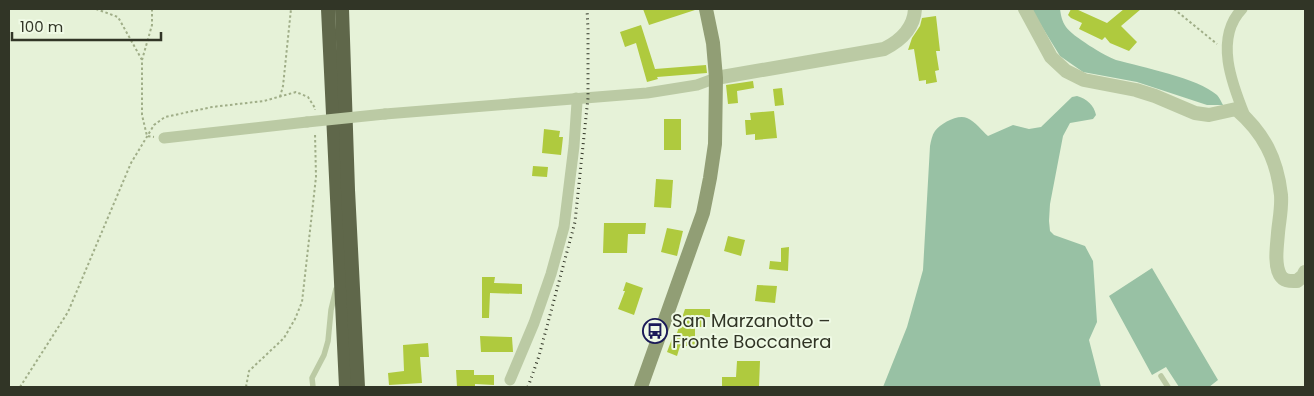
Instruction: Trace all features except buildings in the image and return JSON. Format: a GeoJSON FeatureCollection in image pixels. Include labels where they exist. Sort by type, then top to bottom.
{"type":"FeatureCollection","features":[{"type":"Feature","properties":{"kind":"highway"},"geometry":{"type":"LineString","coordinates":[[328,9],[346,387]]}},
{"type":"Feature","properties":{"kind":"highway"},"geometry":{"type":"LineString","coordinates":[[342,9],[348,190],[358,387]]}},
{"type":"Feature","properties":{"kind":"main road"},"geometry":{"type":"LineString","coordinates":[[641,387],[703,214],[710,178],[715,144],[716,78],[706,9]]}},
{"type":"Feature","properties":{"kind":"street"},"geometry":{"type":"LineString","coordinates":[[164,138],[385,114],[608,96],[697,85],[716,78],[884,49],[896,43],[906,32],[915,9]]}},
{"type":"Feature","properties":{"kind":"street"},"geometry":{"type":"LineString","coordinates":[[1024,9],[1051,57],[1066,71],[1084,80],[1136,90],[1195,113],[1209,115],[1236,109],[1244,116],[1262,136],[1272,157],[1277,175],[1281,195],[1276,252],[1280,276],[1284,280],[1297,281],[1305,272]]}},
{"type":"Feature","properties":{"kind":"street"},"geometry":{"type":"LineString","coordinates":[[1242,9],[1232,24],[1228,36],[1228,54],[1233,85],[1244,116]]}},
{"type":"Feature","properties":{"kind":"street"},"geometry":{"type":"LineString","coordinates":[[510,380],[534,323],[551,274],[564,227],[574,146],[578,102],[576,98]]}},
{"type":"Feature","properties":{"kind":"lane"},"geometry":{"type":"LineString","coordinates":[[313,387],[312,378],[324,355],[328,341],[331,310],[340,272]]}},
{"type":"Feature","properties":{"kind":"lane"},"geometry":{"type":"LineString","coordinates":[[1161,376],[1168,387]]}},
{"type":"Feature","properties":{"kind":"path"},"geometry":{"type":"LineString","coordinates":[[96,9],[118,18],[142,60]]}},
{"type":"Feature","properties":{"kind":"path"},"geometry":{"type":"LineString","coordinates":[[147,136],[142,115],[142,60],[152,24],[152,9]]}},
{"type":"Feature","properties":{"kind":"path"},"geometry":{"type":"LineString","coordinates":[[280,97],[284,86],[291,9]]}},
{"type":"Feature","properties":{"kind":"path"},"geometry":{"type":"LineString","coordinates":[[1174,9],[1228,54]]}},
{"type":"Feature","properties":{"kind":"path"},"geometry":{"type":"LineString","coordinates":[[20,387],[68,312],[131,162],[154,124],[165,117],[212,107],[264,101],[296,92],[308,97],[315,108],[312,123],[316,177],[302,302],[284,338],[249,371],[246,387]]}},
{"type":"Feature","properties":{"kind":"path"},"geometry":{"type":"LineString","coordinates":[[147,136],[164,138]]}},
{"type":"Feature","properties":{"kind":"green space"},"geometry":{"type":"Polygon","coordinates":[[[1031,9],[1060,9],[1061,16],[1069,31],[1097,50],[1116,60],[1197,83],[1217,95],[1223,105],[1207,105],[1137,82],[1083,72],[1060,56],[1031,9]]]}},
{"type":"Feature","properties":{"kind":"green space"},"geometry":{"type":"Polygon","coordinates":[[[1077,96],[1090,103],[1096,115],[1093,119],[1070,123],[1063,136],[1050,204],[1049,221],[1050,231],[1054,235],[1085,246],[1093,261],[1097,322],[1089,340],[1101,387],[883,387],[907,327],[923,270],[930,146],[935,131],[945,122],[959,117],[970,119],[988,136],[1013,125],[1029,129],[1041,127],[1072,97],[1077,96]]]}},
{"type":"Feature","properties":{"kind":"green space"},"geometry":{"type":"Polygon","coordinates":[[[1152,268],[1218,380],[1209,387],[1179,387],[1166,367],[1152,375],[1109,296],[1152,268]]]}},
{"type":"Feature","properties":{"kind":"railway"},"geometry":{"type":"LineString","coordinates":[[528,387],[539,356],[575,222],[588,98],[587,9]]}},
{"type":"Feature","properties":{"kind":"place","name":"San Marzanotto – Fronte Boccanera"},"geometry":{"type":"Point","coordinates":[655,331]}}]}
